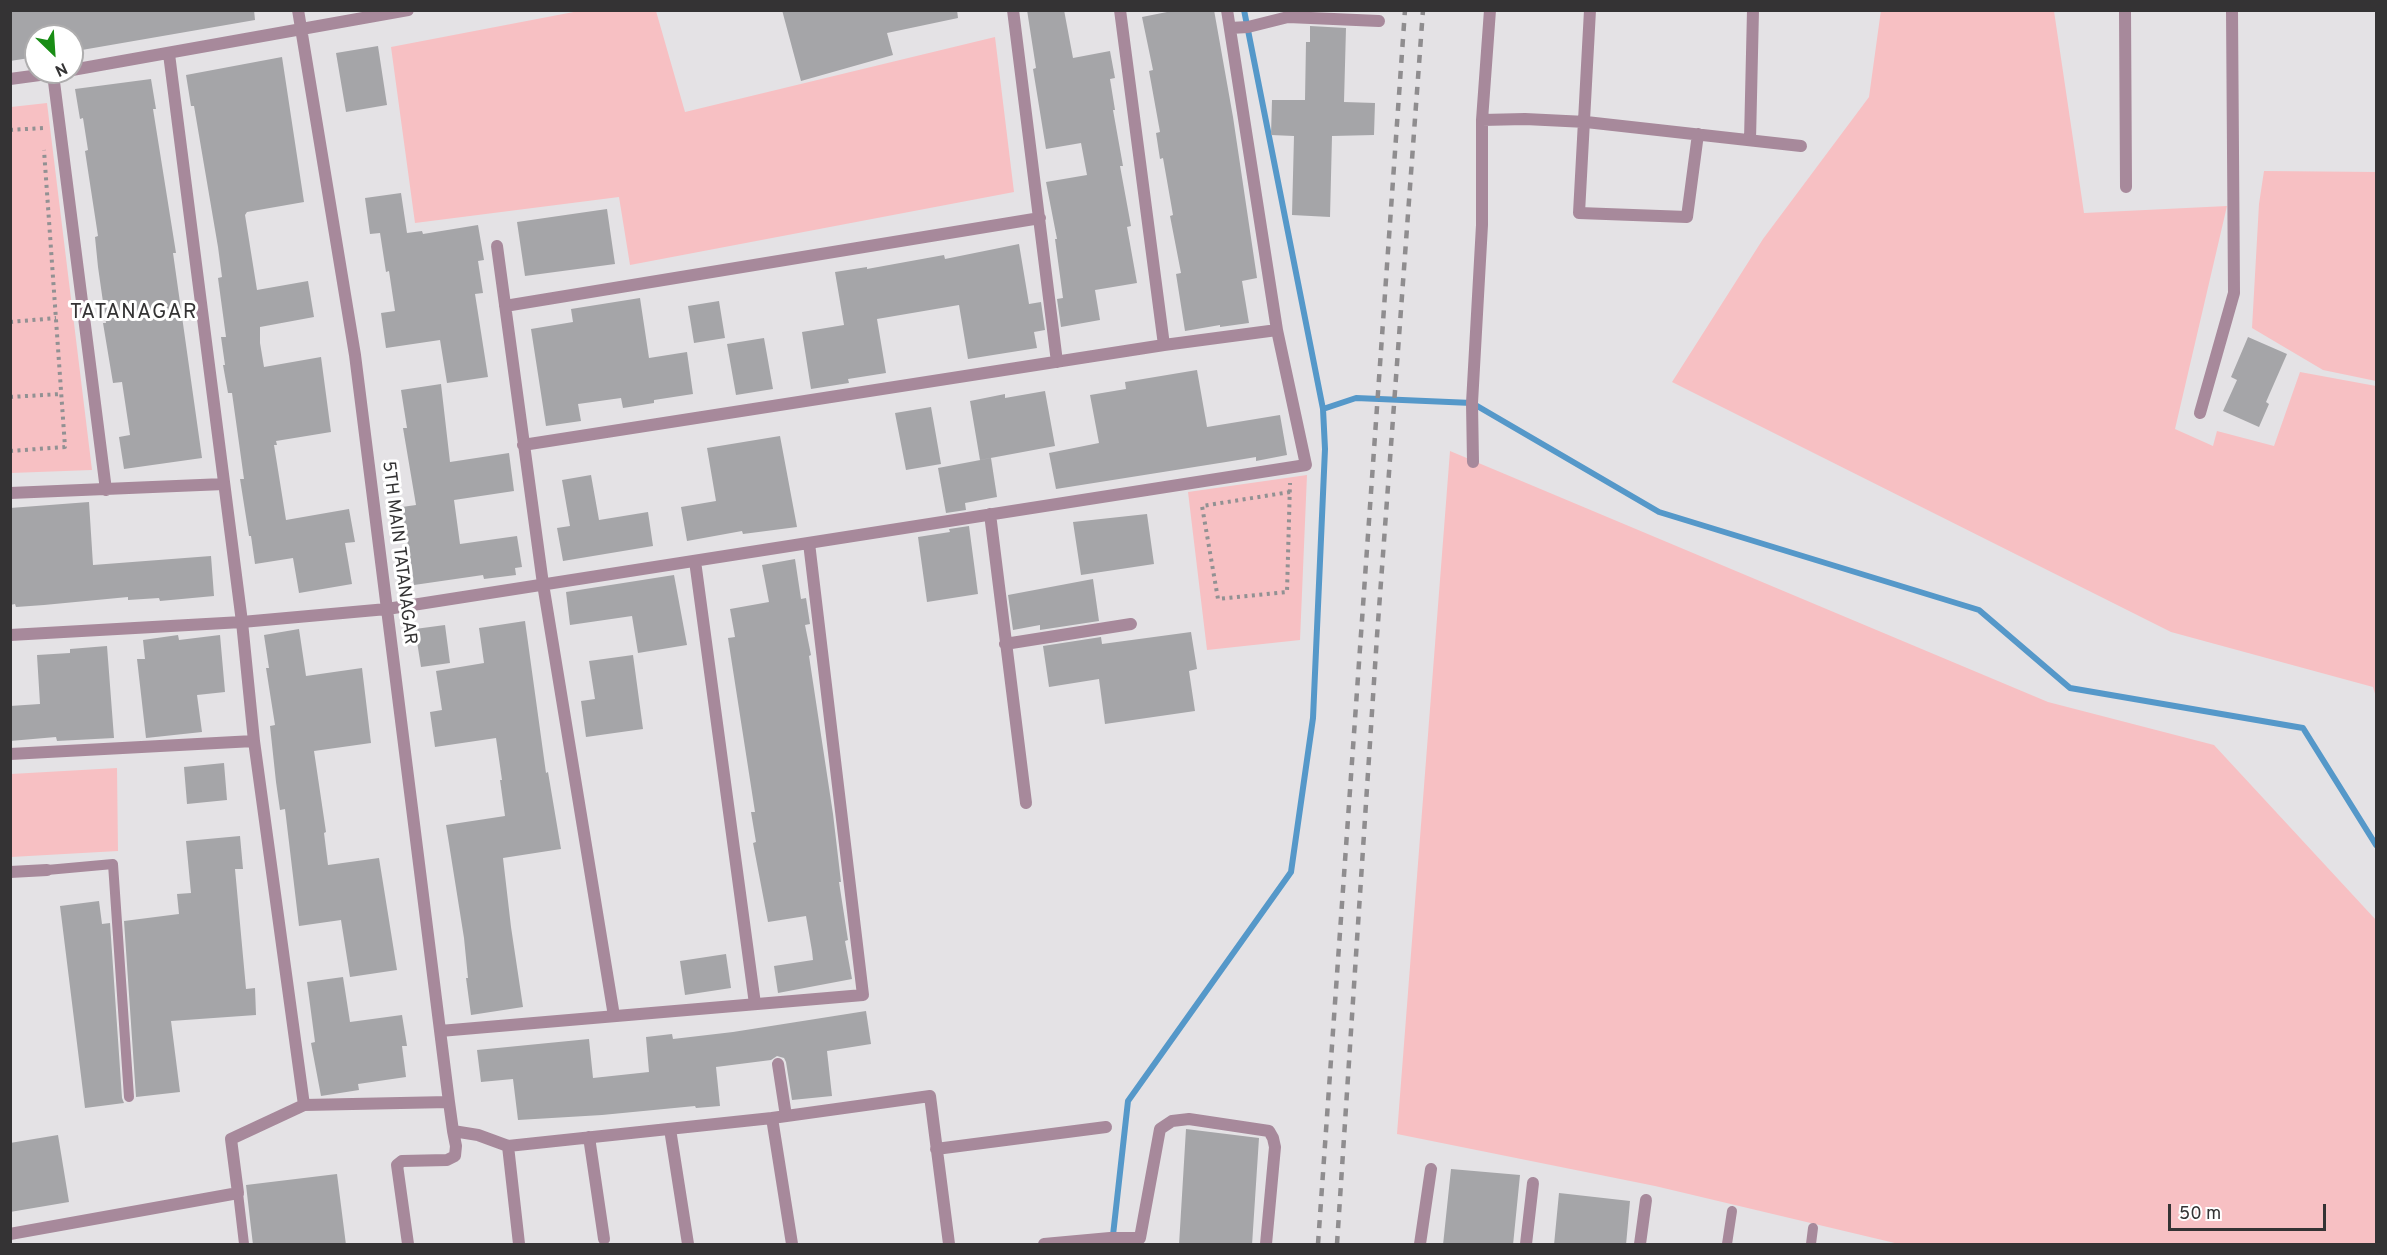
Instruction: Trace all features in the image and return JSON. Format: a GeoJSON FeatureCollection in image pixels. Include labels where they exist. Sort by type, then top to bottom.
{"type":"FeatureCollection","features":[{"type":"Feature","properties":{"kind":"street","name":"5TH MAIN TATANAGAR"},"geometry":{"type":"LineString","coordinates":[[298,10],[354,348],[456,1146],[455,1156],[447,1160],[402,1161],[397,1165],[408,1245]]}},
{"type":"Feature","properties":{"kind":"street"},"geometry":{"type":"LineString","coordinates":[[84,68],[408,10]]}},
{"type":"Feature","properties":{"kind":"street"},"geometry":{"type":"LineString","coordinates":[[1014,10],[1057,362]]}},
{"type":"Feature","properties":{"kind":"street"},"geometry":{"type":"LineString","coordinates":[[1120,10],[1164,345]]}},
{"type":"Feature","properties":{"kind":"street"},"geometry":{"type":"LineString","coordinates":[[10,634],[242,622],[387,609],[1306,465],[1277,330],[1227,10]]}},
{"type":"Feature","properties":{"kind":"street"},"geometry":{"type":"LineString","coordinates":[[1473,462],[1472,403],[1482,225],[1482,120],[1490,10]]}},
{"type":"Feature","properties":{"kind":"street"},"geometry":{"type":"LineString","coordinates":[[1590,10],[1586,122],[1578,210],[1582,214],[1687,217],[1698,134]]}},
{"type":"Feature","properties":{"kind":"street"},"geometry":{"type":"LineString","coordinates":[[1750,140],[1753,10]]}},
{"type":"Feature","properties":{"kind":"street"},"geometry":{"type":"LineString","coordinates":[[2125,10],[2126,188]]}},
{"type":"Feature","properties":{"kind":"street"},"geometry":{"type":"LineString","coordinates":[[2200,413],[2234,293],[2232,10]]}},
{"type":"Feature","properties":{"kind":"street"},"geometry":{"type":"LineString","coordinates":[[1230,28],[1248,27],[1288,17],[1379,21]]}},
{"type":"Feature","properties":{"kind":"street"},"geometry":{"type":"LineString","coordinates":[[169,54],[242,622],[254,741],[304,1105]]}},
{"type":"Feature","properties":{"kind":"street"},"geometry":{"type":"LineString","coordinates":[[59,84],[106,490]]}},
{"type":"Feature","properties":{"kind":"street"},"geometry":{"type":"LineString","coordinates":[[1482,120],[1525,118],[1586,122],[1801,146]]}},
{"type":"Feature","properties":{"kind":"street"},"geometry":{"type":"LineString","coordinates":[[505,306],[1040,218]]}},
{"type":"Feature","properties":{"kind":"street"},"geometry":{"type":"LineString","coordinates":[[497,246],[543,584],[614,1016]]}},
{"type":"Feature","properties":{"kind":"street"},"geometry":{"type":"LineString","coordinates":[[523,445],[1164,345],[1277,330]]}},
{"type":"Feature","properties":{"kind":"street"},"geometry":{"type":"LineString","coordinates":[[10,493],[224,484]]}},
{"type":"Feature","properties":{"kind":"street"},"geometry":{"type":"LineString","coordinates":[[990,514],[1026,803]]}},
{"type":"Feature","properties":{"kind":"street"},"geometry":{"type":"LineString","coordinates":[[440,1031],[862,995],[809,543]]}},
{"type":"Feature","properties":{"kind":"street"},"geometry":{"type":"LineString","coordinates":[[695,561],[755,1004]]}},
{"type":"Feature","properties":{"kind":"street"},"geometry":{"type":"LineString","coordinates":[[1005,644],[1131,624]]}},
{"type":"Feature","properties":{"kind":"street"},"geometry":{"type":"LineString","coordinates":[[10,754],[254,741]]}},
{"type":"Feature","properties":{"kind":"street"},"geometry":{"type":"LineString","coordinates":[[10,872],[47,870]]}},
{"type":"Feature","properties":{"kind":"street"},"geometry":{"type":"LineString","coordinates":[[778,1064],[786,1116]]}},
{"type":"Feature","properties":{"kind":"street"},"geometry":{"type":"LineString","coordinates":[[453,1131],[478,1135],[508,1146],[772,1118],[930,1096],[949,1245]]}},
{"type":"Feature","properties":{"kind":"street"},"geometry":{"type":"LineString","coordinates":[[10,1234],[238,1193],[231,1139],[304,1105],[449,1102]]}},
{"type":"Feature","properties":{"kind":"street"},"geometry":{"type":"LineString","coordinates":[[772,1118],[792,1245]]}},
{"type":"Feature","properties":{"kind":"street"},"geometry":{"type":"LineString","coordinates":[[1044,1245],[1114,1238],[1141,1241],[1160,1128],[1172,1121],[1189,1119],[1269,1131],[1274,1138],[1266,1245]]}},
{"type":"Feature","properties":{"kind":"street"},"geometry":{"type":"LineString","coordinates":[[936,1149],[1106,1127]]}},
{"type":"Feature","properties":{"kind":"street"},"geometry":{"type":"LineString","coordinates":[[670,1129],[688,1245]]}},
{"type":"Feature","properties":{"kind":"street"},"geometry":{"type":"LineString","coordinates":[[589,1137],[603,1239]]}},
{"type":"Feature","properties":{"kind":"street"},"geometry":{"type":"LineString","coordinates":[[508,1146],[519,1245]]}},
{"type":"Feature","properties":{"kind":"street"},"geometry":{"type":"LineString","coordinates":[[1420,1245],[1431,1169]]}},
{"type":"Feature","properties":{"kind":"street"},"geometry":{"type":"LineString","coordinates":[[1526,1245],[1533,1183]]}},
{"type":"Feature","properties":{"kind":"street"},"geometry":{"type":"LineString","coordinates":[[1640,1245],[1646,1200]]}},
{"type":"Feature","properties":{"kind":"lane"},"geometry":{"type":"LineString","coordinates":[[47,870],[113,864],[129,1097]]}},
{"type":"Feature","properties":{"kind":"lane"},"geometry":{"type":"LineString","coordinates":[[238,1193],[244,1245]]}},
{"type":"Feature","properties":{"kind":"lane"},"geometry":{"type":"LineString","coordinates":[[1727,1245],[1732,1211]]}},
{"type":"Feature","properties":{"kind":"lane"},"geometry":{"type":"LineString","coordinates":[[1810,1245],[1813,1228]]}},
{"type":"Feature","properties":{"kind":"path"},"geometry":{"type":"LineString","coordinates":[[10,130],[43,128],[65,447],[10,451]]}},
{"type":"Feature","properties":{"kind":"path"},"geometry":{"type":"LineString","coordinates":[[10,322],[56,318]]}},
{"type":"Feature","properties":{"kind":"path"},"geometry":{"type":"LineString","coordinates":[[10,397],[61,394]]}},
{"type":"Feature","properties":{"kind":"path"},"geometry":{"type":"LineString","coordinates":[[1290,467],[1290,492],[1287,592],[1218,599],[1202,506],[1290,492]]}},
{"type":"Feature","properties":{"kind":"shaded area"},"geometry":{"type":"Polygon","coordinates":[[[584,10],[656,11],[685,112],[995,37],[1014,192],[630,265],[619,197],[415,223],[391,47],[584,10]]]}},
{"type":"Feature","properties":{"kind":"shaded area"},"geometry":{"type":"Polygon","coordinates":[[[1881,10],[2054,11],[2084,213],[2227,206],[2175,429],[2213,446],[2217,431],[2274,446],[2300,372],[2376,386],[2376,697],[2373,687],[2171,632],[1672,382],[1763,239],[1869,97],[1881,10]]]}},
{"type":"Feature","properties":{"kind":"shaded area"},"geometry":{"type":"Polygon","coordinates":[[[47,103],[92,470],[11,473],[11,107],[47,103]]]}},
{"type":"Feature","properties":{"kind":"shaded area"},"geometry":{"type":"Polygon","coordinates":[[[2264,171],[2376,172],[2376,381],[2323,370],[2252,328],[2259,204],[2264,171]]]}},
{"type":"Feature","properties":{"kind":"shaded area"},"geometry":{"type":"Polygon","coordinates":[[[1450,451],[2048,702],[2214,745],[2376,920],[2376,1244],[1899,1244],[1655,1186],[1397,1134],[1450,451]]]}},
{"type":"Feature","properties":{"kind":"shaded area"},"geometry":{"type":"Polygon","coordinates":[[[1307,475],[1300,640],[1207,650],[1188,492],[1307,475]]]}},
{"type":"Feature","properties":{"kind":"shaded area"},"geometry":{"type":"Polygon","coordinates":[[[117,768],[118,851],[11,857],[11,774],[117,768]]]}},
{"type":"Feature","properties":{"kind":"building"},"geometry":{"type":"Polygon","coordinates":[[[10,10],[254,10],[255,20],[84,50],[84,24],[24,24],[24,59],[10,61],[10,10]]]}},
{"type":"Feature","properties":{"kind":"building"},"geometry":{"type":"Polygon","coordinates":[[[782,10],[957,10],[958,18],[887,33],[893,55],[801,81],[782,10]]]}},
{"type":"Feature","properties":{"kind":"building"},"geometry":{"type":"Polygon","coordinates":[[[1027,10],[1064,10],[1073,58],[1110,51],[1115,78],[1110,79],[1115,110],[1113,110],[1131,226],[1127,227],[1137,283],[1095,290],[1100,320],[1061,327],[1057,299],[1063,298],[1055,239],[1057,239],[1046,182],[1087,175],[1081,143],[1046,149],[1033,69],[1036,68],[1027,10]]]}},
{"type":"Feature","properties":{"kind":"building"},"geometry":{"type":"Polygon","coordinates":[[[1177,10],[1214,10],[1233,117],[1257,278],[1242,281],[1249,323],[1185,331],[1176,274],[1181,273],[1170,216],[1173,215],[1163,158],[1160,159],[1156,133],[1160,132],[1149,71],[1153,70],[1142,17],[1177,10]]]}},
{"type":"Feature","properties":{"kind":"building"},"geometry":{"type":"Polygon","coordinates":[[[1310,26],[1346,28],[1344,102],[1375,103],[1374,135],[1332,136],[1330,217],[1292,215],[1294,136],[1271,135],[1272,100],[1305,100],[1306,42],[1310,42],[1310,26]]]}},
{"type":"Feature","properties":{"kind":"building"},"geometry":{"type":"Polygon","coordinates":[[[378,46],[387,105],[346,112],[336,53],[378,46]]]}},
{"type":"Feature","properties":{"kind":"building"},"geometry":{"type":"Polygon","coordinates":[[[282,57],[304,202],[247,212],[245,215],[257,290],[308,281],[314,317],[260,327],[260,343],[264,367],[321,357],[331,432],[276,441],[277,445],[274,445],[286,520],[349,509],[355,542],[345,543],[352,584],[299,593],[293,558],[255,564],[240,479],[244,479],[232,393],[228,393],[223,365],[225,365],[221,337],[226,337],[218,278],[222,277],[218,247],[194,106],[191,106],[186,75],[282,57]]]}},
{"type":"Feature","properties":{"kind":"building"},"geometry":{"type":"Polygon","coordinates":[[[151,79],[156,109],[153,109],[176,253],[173,253],[202,458],[124,469],[119,437],[130,435],[122,382],[113,383],[103,323],[106,323],[95,237],[98,236],[85,151],[88,150],[75,89],[151,79]]]}},
{"type":"Feature","properties":{"kind":"building"},"geometry":{"type":"Polygon","coordinates":[[[401,193],[407,233],[422,231],[423,234],[478,225],[484,260],[478,261],[483,293],[475,294],[488,377],[447,383],[440,340],[386,348],[381,313],[395,311],[380,233],[370,234],[365,198],[401,193]]]}},
{"type":"Feature","properties":{"kind":"building"},"geometry":{"type":"Polygon","coordinates":[[[607,209],[615,264],[525,276],[517,222],[607,209]]]}},
{"type":"Feature","properties":{"kind":"building"},"geometry":{"type":"Polygon","coordinates":[[[1019,244],[1029,304],[1041,302],[1045,330],[1034,332],[1037,348],[968,359],[959,305],[877,319],[886,373],[848,379],[849,383],[811,389],[802,332],[844,325],[835,272],[867,267],[867,269],[944,255],[945,259],[1019,244]]]}},
{"type":"Feature","properties":{"kind":"building"},"geometry":{"type":"Polygon","coordinates":[[[640,298],[649,358],[687,352],[693,394],[623,408],[621,398],[578,404],[581,421],[546,426],[531,329],[573,322],[571,309],[640,298]]]}},
{"type":"Feature","properties":{"kind":"building"},"geometry":{"type":"Polygon","coordinates":[[[719,301],[725,338],[694,343],[688,306],[719,301]]]}},
{"type":"Feature","properties":{"kind":"building"},"geometry":{"type":"Polygon","coordinates":[[[2248,337],[2287,354],[2266,402],[2269,404],[2259,427],[2223,411],[2237,380],[2231,377],[2248,337]]]}},
{"type":"Feature","properties":{"kind":"building"},"geometry":{"type":"Polygon","coordinates":[[[764,338],[773,389],[736,395],[727,344],[764,338]]]}},
{"type":"Feature","properties":{"kind":"building"},"geometry":{"type":"Polygon","coordinates":[[[1197,370],[1207,427],[1280,415],[1287,455],[1256,461],[1256,457],[1056,489],[1049,453],[1099,443],[1090,395],[1126,389],[1125,382],[1197,370]]]}},
{"type":"Feature","properties":{"kind":"building"},"geometry":{"type":"Polygon","coordinates":[[[441,384],[450,462],[509,453],[514,491],[454,500],[460,544],[517,536],[522,567],[515,568],[516,575],[484,579],[483,575],[414,585],[402,507],[416,505],[403,428],[407,428],[401,390],[441,384]]]}},
{"type":"Feature","properties":{"kind":"building"},"geometry":{"type":"Polygon","coordinates":[[[1045,391],[1055,446],[980,460],[970,401],[1005,394],[1005,398],[1045,391]]]}},
{"type":"Feature","properties":{"kind":"building"},"geometry":{"type":"Polygon","coordinates":[[[931,407],[941,464],[906,470],[895,413],[931,407]]]}},
{"type":"Feature","properties":{"kind":"building"},"geometry":{"type":"Polygon","coordinates":[[[780,436],[797,527],[743,534],[742,531],[687,541],[681,507],[716,501],[707,448],[780,436]]]}},
{"type":"Feature","properties":{"kind":"building"},"geometry":{"type":"Polygon","coordinates":[[[991,458],[997,497],[965,503],[966,510],[946,513],[938,468],[991,458]]]}},
{"type":"Feature","properties":{"kind":"building"},"geometry":{"type":"Polygon","coordinates":[[[591,475],[599,520],[648,512],[653,546],[563,561],[557,528],[570,526],[562,480],[591,475]]]}},
{"type":"Feature","properties":{"kind":"building"},"geometry":{"type":"Polygon","coordinates":[[[89,502],[93,565],[211,556],[214,596],[160,601],[159,598],[128,600],[128,597],[16,607],[15,604],[10,605],[10,508],[89,502]]]}},
{"type":"Feature","properties":{"kind":"building"},"geometry":{"type":"Polygon","coordinates":[[[1147,514],[1154,564],[1081,575],[1073,522],[1147,514]]]}},
{"type":"Feature","properties":{"kind":"building"},"geometry":{"type":"Polygon","coordinates":[[[969,526],[978,594],[927,602],[918,537],[950,532],[949,529],[969,526]]]}},
{"type":"Feature","properties":{"kind":"building"},"geometry":{"type":"Polygon","coordinates":[[[795,559],[801,599],[806,598],[810,624],[805,625],[833,814],[841,882],[839,882],[848,940],[845,941],[852,979],[778,993],[774,966],[813,960],[812,951],[806,916],[768,922],[753,843],[756,842],[751,812],[755,812],[728,638],[735,637],[730,609],[769,602],[762,565],[795,559]]]}},
{"type":"Feature","properties":{"kind":"building"},"geometry":{"type":"Polygon","coordinates":[[[674,575],[687,645],[638,653],[632,616],[570,625],[566,592],[674,575]]]}},
{"type":"Feature","properties":{"kind":"building"},"geometry":{"type":"Polygon","coordinates":[[[1093,579],[1099,621],[1040,630],[1040,625],[1013,630],[1008,595],[1093,579]]]}},
{"type":"Feature","properties":{"kind":"building"},"geometry":{"type":"Polygon","coordinates":[[[525,621],[546,773],[548,772],[561,849],[503,858],[523,1007],[471,1015],[464,938],[446,825],[505,816],[500,780],[502,780],[496,738],[435,747],[430,712],[442,710],[436,671],[484,663],[479,628],[525,621]]]}},
{"type":"Feature","properties":{"kind":"building"},"geometry":{"type":"Polygon","coordinates":[[[445,625],[450,663],[421,667],[415,629],[445,625]]]}},
{"type":"Feature","properties":{"kind":"building"},"geometry":{"type":"Polygon","coordinates":[[[299,629],[306,676],[362,668],[371,743],[314,751],[326,832],[324,833],[328,865],[379,858],[397,970],[350,977],[341,920],[299,926],[285,809],[280,810],[276,782],[270,726],[275,725],[266,668],[269,668],[264,635],[299,629]]]}},
{"type":"Feature","properties":{"kind":"building"},"geometry":{"type":"Polygon","coordinates":[[[1191,632],[1197,669],[1189,671],[1195,711],[1105,724],[1099,679],[1049,687],[1043,646],[1101,637],[1102,644],[1191,632]]]}},
{"type":"Feature","properties":{"kind":"building"},"geometry":{"type":"Polygon","coordinates":[[[178,635],[179,640],[220,635],[225,692],[197,695],[202,732],[146,738],[137,659],[145,659],[143,640],[178,635]]]}},
{"type":"Feature","properties":{"kind":"building"},"geometry":{"type":"Polygon","coordinates":[[[107,646],[114,738],[57,741],[56,737],[10,741],[10,706],[40,704],[37,655],[70,653],[70,649],[107,646]]]}},
{"type":"Feature","properties":{"kind":"building"},"geometry":{"type":"Polygon","coordinates":[[[633,655],[643,729],[586,737],[581,701],[595,699],[589,661],[633,655]]]}},
{"type":"Feature","properties":{"kind":"building"},"geometry":{"type":"Polygon","coordinates":[[[224,763],[227,800],[187,804],[184,767],[224,763]]]}},
{"type":"Feature","properties":{"kind":"building"},"geometry":{"type":"Polygon","coordinates":[[[240,836],[243,869],[235,869],[246,989],[255,988],[256,1015],[171,1021],[180,1092],[136,1097],[124,921],[179,914],[177,894],[191,893],[186,841],[240,836]]]}},
{"type":"Feature","properties":{"kind":"building"},"geometry":{"type":"Polygon","coordinates":[[[99,901],[102,924],[110,923],[124,1103],[85,1108],[60,906],[99,901]]]}},
{"type":"Feature","properties":{"kind":"building"},"geometry":{"type":"Polygon","coordinates":[[[726,954],[731,988],[685,995],[680,961],[726,954]]]}},
{"type":"Feature","properties":{"kind":"building"},"geometry":{"type":"Polygon","coordinates":[[[343,977],[350,1022],[402,1015],[407,1046],[402,1046],[406,1077],[358,1084],[359,1090],[321,1096],[311,1043],[315,1042],[307,982],[343,977]]]}},
{"type":"Feature","properties":{"kind":"building"},"geometry":{"type":"Polygon","coordinates":[[[866,1011],[871,1044],[827,1051],[832,1096],[792,1100],[786,1062],[784,1058],[777,1056],[771,1060],[716,1067],[720,1106],[518,1120],[513,1079],[481,1082],[477,1050],[589,1039],[593,1078],[649,1072],[646,1037],[672,1034],[673,1039],[733,1032],[866,1011]]]}},
{"type":"Feature","properties":{"kind":"building"},"geometry":{"type":"Polygon","coordinates":[[[1186,1129],[1259,1138],[1252,1245],[1179,1245],[1186,1129]]]}},
{"type":"Feature","properties":{"kind":"building"},"geometry":{"type":"Polygon","coordinates":[[[58,1135],[69,1202],[10,1212],[10,1143],[58,1135]]]}},
{"type":"Feature","properties":{"kind":"building"},"geometry":{"type":"Polygon","coordinates":[[[1451,1169],[1520,1175],[1513,1245],[1443,1245],[1451,1169]]]}},
{"type":"Feature","properties":{"kind":"building"},"geometry":{"type":"Polygon","coordinates":[[[337,1174],[346,1245],[253,1245],[246,1185],[337,1174]]]}},
{"type":"Feature","properties":{"kind":"building"},"geometry":{"type":"Polygon","coordinates":[[[1559,1193],[1630,1201],[1626,1245],[1554,1245],[1559,1193]]]}},
{"type":"Feature","properties":{"kind":"waterway"},"geometry":{"type":"LineString","coordinates":[[1112,1244],[1128,1101],[1291,872],[1313,718],[1325,449],[1323,409],[1244,10]]}},
{"type":"Feature","properties":{"kind":"waterway"},"geometry":{"type":"LineString","coordinates":[[1323,409],[1356,398],[1472,403],[1659,512],[1979,610],[2070,688],[2303,728],[2376,845]]}},
{"type":"Feature","properties":{"kind":"railway"},"geometry":{"type":"LineString","coordinates":[[1318,1244],[1405,10]]}},
{"type":"Feature","properties":{"kind":"railway"},"geometry":{"type":"LineString","coordinates":[[1337,1244],[1377,636],[1423,10]]}},
{"type":"Feature","properties":{"kind":"district","name":"TATANAGAR"},"geometry":{"type":"Point","coordinates":[134,314]}}]}
